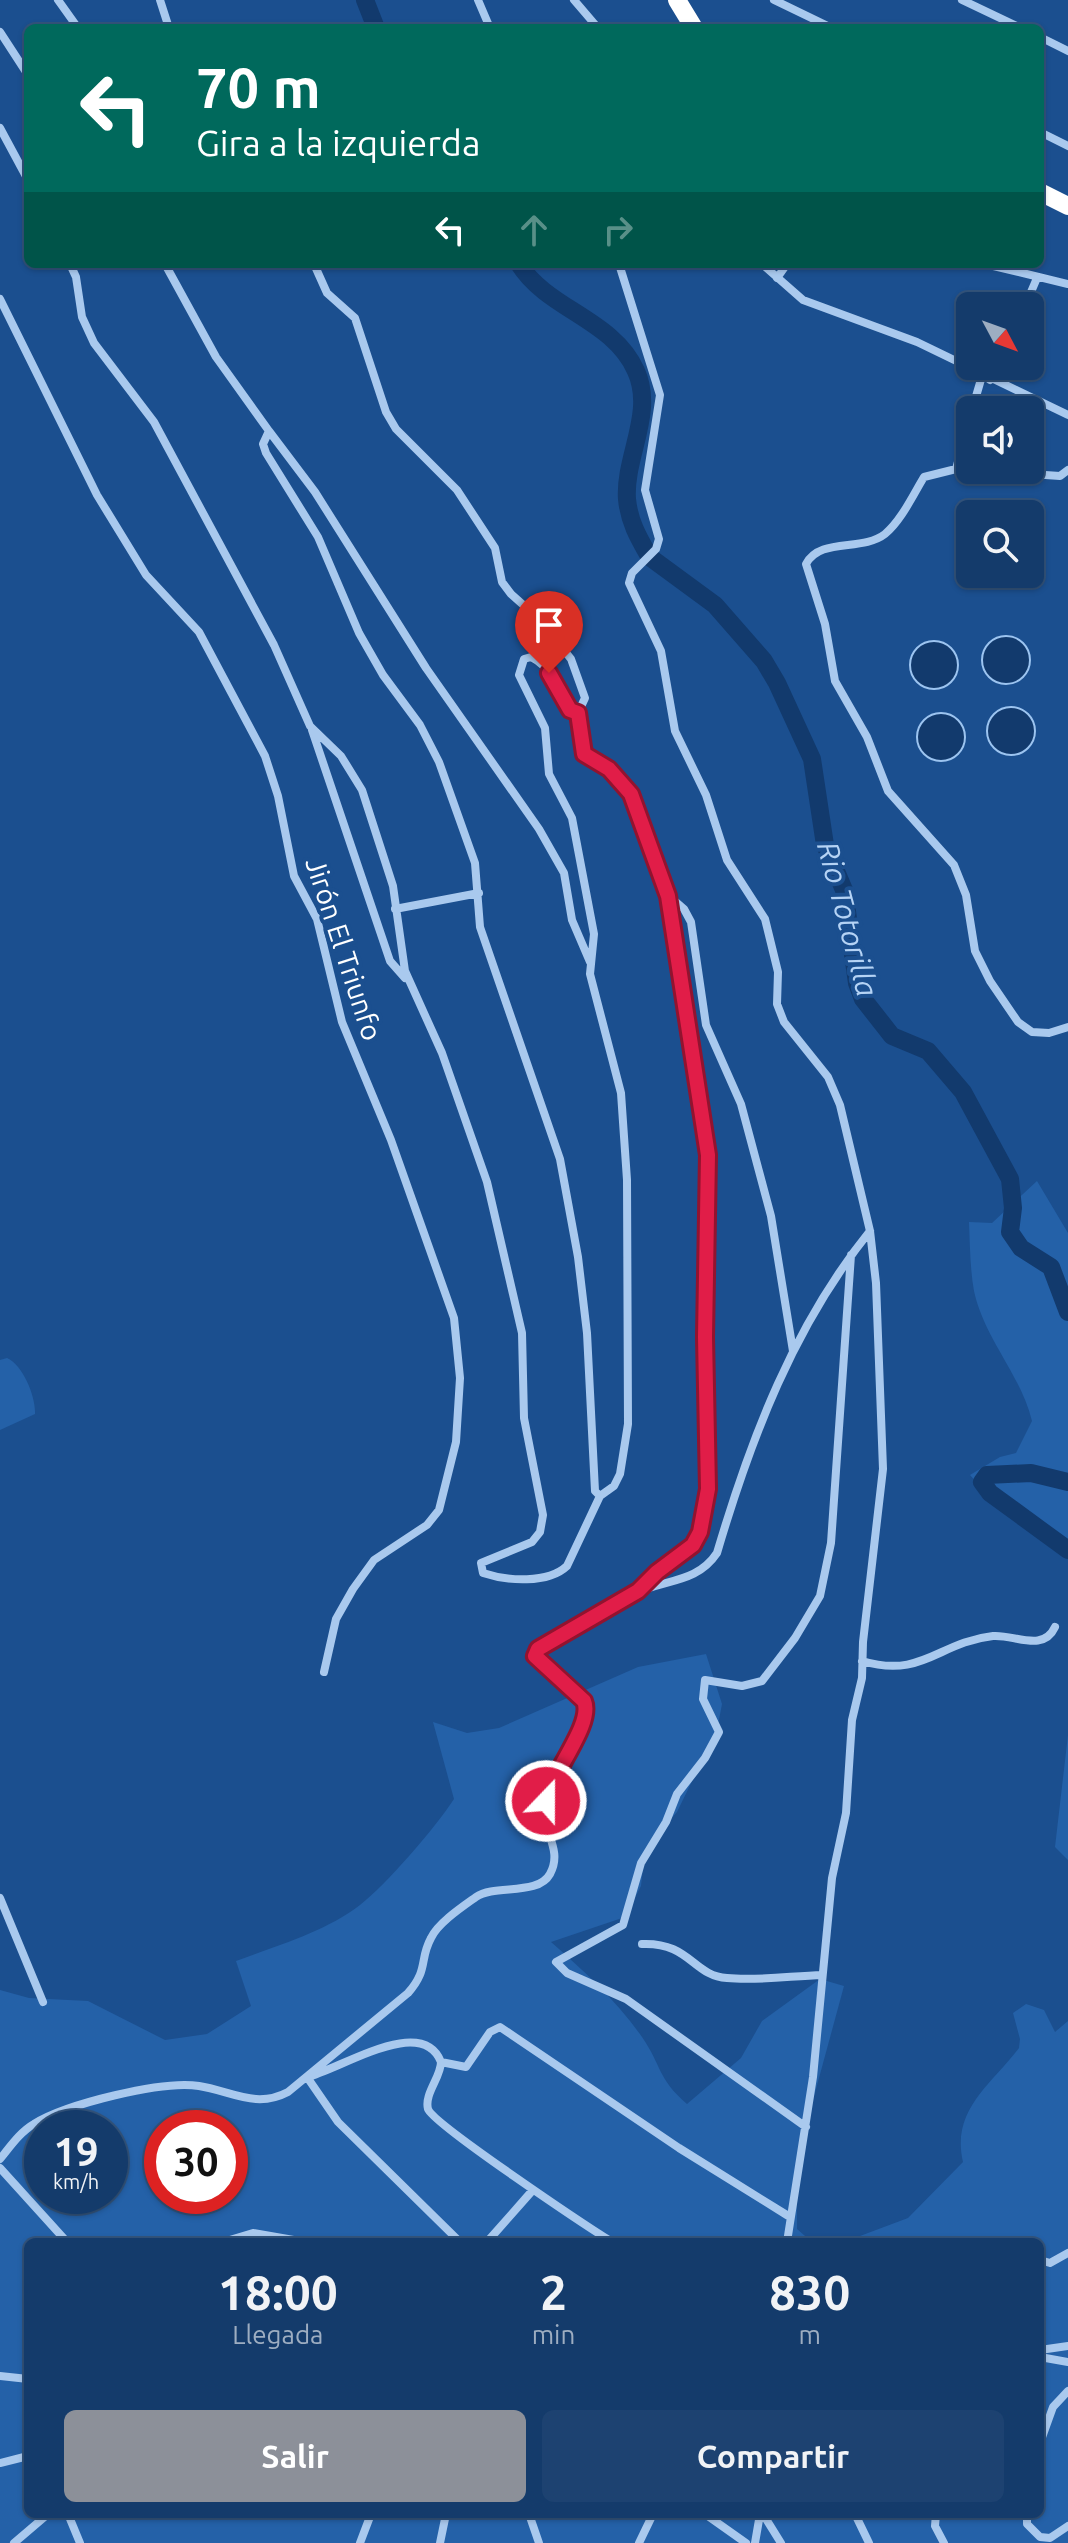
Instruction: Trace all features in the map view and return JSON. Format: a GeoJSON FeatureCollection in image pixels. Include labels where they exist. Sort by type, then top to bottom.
{"type":"FeatureCollection","features":[{"type":"Feature","properties":{"kind":"highway"},"geometry":{"type":"LineString","coordinates":[[677,0],[692,24]]}},
{"type":"Feature","properties":{"kind":"highway"},"geometry":{"type":"LineString","coordinates":[[1044,194],[1068,206]]}},
{"type":"Feature","properties":{"kind":"street"},"geometry":{"type":"LineString","coordinates":[[58,0],[75,24]]}},
{"type":"Feature","properties":{"kind":"street"},"geometry":{"type":"LineString","coordinates":[[160,0],[168,24]]}},
{"type":"Feature","properties":{"kind":"street"},"geometry":{"type":"LineString","coordinates":[[478,0],[488,24]]}},
{"type":"Feature","properties":{"kind":"street"},"geometry":{"type":"LineString","coordinates":[[574,0],[595,24]]}},
{"type":"Feature","properties":{"kind":"street"},"geometry":{"type":"LineString","coordinates":[[774,0],[824,24]]}},
{"type":"Feature","properties":{"kind":"street"},"geometry":{"type":"LineString","coordinates":[[962,0],[1013,24]]}},
{"type":"Feature","properties":{"kind":"street"},"geometry":{"type":"LineString","coordinates":[[0,32],[24,69]]}},
{"type":"Feature","properties":{"kind":"street"},"geometry":{"type":"LineString","coordinates":[[1044,39],[1068,51]]}},
{"type":"Feature","properties":{"kind":"street"},"geometry":{"type":"LineString","coordinates":[[0,128],[24,173]]}},
{"type":"Feature","properties":{"kind":"street"},"geometry":{"type":"LineString","coordinates":[[1044,134],[1068,146]]}},
{"type":"Feature","properties":{"kind":"street"},"geometry":{"type":"LineString","coordinates":[[72,268],[82,317],[94,343],[154,422],[274,645],[310,726],[390,961],[410,985]]}},
{"type":"Feature","properties":{"kind":"street"},"geometry":{"type":"LineString","coordinates":[[167,268],[216,357],[315,492],[426,668],[539,829],[564,873],[572,920],[590,962]]}},
{"type":"Feature","properties":{"kind":"street"},"geometry":{"type":"LineString","coordinates":[[316,268],[327,293],[355,318],[386,412],[396,429],[457,490],[495,548],[502,582],[539,619],[571,659],[585,698],[578,713],[584,754],[609,769],[631,794],[668,896],[708,1155],[705,1337],[708,1489],[700,1532],[693,1545],[638,1591]]}},
{"type":"Feature","properties":{"kind":"street"},"geometry":{"type":"LineString","coordinates":[[620,268],[660,395],[645,490],[659,539],[647,560],[632,573],[629,583],[632,596],[661,651],[675,731],[706,795],[727,860],[765,919],[778,972],[777,1004],[784,1022],[828,1077],[840,1105],[870,1231],[879,1345],[883,1469],[862,1678],[852,1720],[846,1813],[832,1878],[828,1941],[806,2127],[787,2238]]}},
{"type":"Feature","properties":{"kind":"street"},"geometry":{"type":"LineString","coordinates":[[766,268],[803,300],[917,342],[956,362]]}},
{"type":"Feature","properties":{"kind":"street"},"geometry":{"type":"LineString","coordinates":[[777,278],[784,268]]}},
{"type":"Feature","properties":{"kind":"street"},"geometry":{"type":"LineString","coordinates":[[1000,268],[1068,284]]}},
{"type":"Feature","properties":{"kind":"street"},"geometry":{"type":"LineString","coordinates":[[1031,292],[1037,278]]}},
{"type":"Feature","properties":{"kind":"street","name":"Jirón El Triunfo"},"geometry":{"type":"LineString","coordinates":[[0,299],[97,495],[146,575],[199,632],[265,756],[278,796],[294,876],[317,919],[342,1022],[391,1140],[454,1318],[460,1378],[456,1442],[439,1510],[427,1525],[374,1560],[336,1619],[324,1672]]}},
{"type":"Feature","properties":{"kind":"street"},"geometry":{"type":"LineString","coordinates":[[990,380],[1068,415]]}},
{"type":"Feature","properties":{"kind":"street"},"geometry":{"type":"LineString","coordinates":[[269,431],[263,444],[266,453],[318,537],[359,633],[383,675],[420,725],[439,762],[475,863],[480,927],[489,961],[527,1058],[560,1159],[578,1257],[587,1333],[595,1491],[600,1496]]}},
{"type":"Feature","properties":{"kind":"street"},"geometry":{"type":"LineString","coordinates":[[956,469],[924,477],[886,533],[861,543],[817,551],[806,564],[825,624],[835,681],[867,737],[888,791],[954,865],[966,895],[975,951],[990,981],[1018,1022],[1032,1032],[1049,1033],[1068,1027]]}},
{"type":"Feature","properties":{"kind":"street"},"geometry":{"type":"LineString","coordinates":[[1044,475],[1060,476],[1068,470]]}},
{"type":"Feature","properties":{"kind":"street"},"geometry":{"type":"LineString","coordinates":[[310,726],[341,756],[362,790],[393,886],[410,985],[442,1053],[487,1182],[522,1333],[524,1418],[543,1515],[540,1532],[532,1542],[520,1550],[487,1559],[481,1563],[483,1573],[543,1578],[559,1574],[567,1566],[600,1496],[614,1486],[620,1474],[628,1424],[627,1180],[621,1093],[590,974],[594,934],[579,849],[572,818],[549,774],[545,728],[519,675],[524,659],[531,657],[538,661],[559,685],[570,710],[578,713]]}},
{"type":"Feature","properties":{"kind":"street"},"geometry":{"type":"LineString","coordinates":[[395,909],[479,893]]}},
{"type":"Feature","properties":{"kind":"street"},"geometry":{"type":"LineString","coordinates":[[668,896],[684,909],[691,922],[706,1025],[741,1104],[771,1216],[793,1352]]}},
{"type":"Feature","properties":{"kind":"street"},"geometry":{"type":"LineString","coordinates":[[0,2159],[25,2130],[50,2116],[157,2085],[203,2087],[260,2101],[274,2099],[307,2077],[401,1999],[422,1977],[428,1942],[437,1929],[478,1895],[547,1879],[552,1871],[555,1851],[543,1814],[547,1794],[586,1719],[587,1709],[584,1701],[535,1656],[544,1644],[638,1591],[688,1577],[707,1568],[717,1553],[773,1393],[817,1303],[870,1231]]}},
{"type":"Feature","properties":{"kind":"street"},"geometry":{"type":"LineString","coordinates":[[806,2127],[626,1999],[567,1973],[556,1962],[623,1925],[641,1863],[656,1841],[677,1794],[705,1758],[719,1732],[703,1699],[705,1680],[742,1686],[762,1681],[795,1638],[820,1596],[831,1543],[851,1254]]}},
{"type":"Feature","properties":{"kind":"street"},"geometry":{"type":"LineString","coordinates":[[862,1661],[883,1667],[908,1667],[955,1645],[994,1636],[1037,1641],[1047,1638],[1055,1627]]}},
{"type":"Feature","properties":{"kind":"street"},"geometry":{"type":"LineString","coordinates":[[0,1898],[43,2002]]}},
{"type":"Feature","properties":{"kind":"street"},"geometry":{"type":"LineString","coordinates":[[642,1944],[674,1947],[706,1970],[726,1979],[822,1975]]}},
{"type":"Feature","properties":{"kind":"street"},"geometry":{"type":"LineString","coordinates":[[307,2077],[397,2043],[418,2040],[431,2047],[441,2062],[466,2067],[490,2032],[500,2027],[679,2148],[790,2217]]}},
{"type":"Feature","properties":{"kind":"street"},"geometry":{"type":"LineString","coordinates":[[441,2062],[428,2109],[442,2124],[507,2168],[532,2191],[606,2238]]}},
{"type":"Feature","properties":{"kind":"street"},"geometry":{"type":"LineString","coordinates":[[307,2077],[338,2122],[456,2238]]}},
{"type":"Feature","properties":{"kind":"street"},"geometry":{"type":"LineString","coordinates":[[0,2168],[63,2238]]}},
{"type":"Feature","properties":{"kind":"street"},"geometry":{"type":"LineString","coordinates":[[491,2238],[532,2191]]}},
{"type":"Feature","properties":{"kind":"street"},"geometry":{"type":"LineString","coordinates":[[236,2238],[253,2233],[282,2238]]}},
{"type":"Feature","properties":{"kind":"street"},"geometry":{"type":"LineString","coordinates":[[1044,2261],[1050,2263],[1068,2253]]}},
{"type":"Feature","properties":{"kind":"street"},"geometry":{"type":"LineString","coordinates":[[1044,2349],[1068,2346]]}},
{"type":"Feature","properties":{"kind":"street"},"geometry":{"type":"LineString","coordinates":[[1044,2358],[1068,2362]]}},
{"type":"Feature","properties":{"kind":"street"},"geometry":{"type":"LineString","coordinates":[[0,2376],[24,2379]]}},
{"type":"Feature","properties":{"kind":"street"},"geometry":{"type":"LineString","coordinates":[[1044,2432],[1053,2407],[1068,2391]]}},
{"type":"Feature","properties":{"kind":"street"},"geometry":{"type":"LineString","coordinates":[[0,2463],[24,2457]]}},
{"type":"Feature","properties":{"kind":"street"},"geometry":{"type":"LineString","coordinates":[[14,2543],[43,2518]]}},
{"type":"Feature","properties":{"kind":"street"},"geometry":{"type":"LineString","coordinates":[[70,2518],[80,2543]]}},
{"type":"Feature","properties":{"kind":"street"},"geometry":{"type":"LineString","coordinates":[[360,2543],[369,2518]]}},
{"type":"Feature","properties":{"kind":"street"},"geometry":{"type":"LineString","coordinates":[[440,2543],[444,2518]]}},
{"type":"Feature","properties":{"kind":"street"},"geometry":{"type":"LineString","coordinates":[[530,2518],[539,2543]]}},
{"type":"Feature","properties":{"kind":"street"},"geometry":{"type":"LineString","coordinates":[[639,2543],[651,2518]]}},
{"type":"Feature","properties":{"kind":"street"},"geometry":{"type":"LineString","coordinates":[[711,2518],[746,2543]]}},
{"type":"Feature","properties":{"kind":"street"},"geometry":{"type":"LineString","coordinates":[[755,2543],[760,2518]]}},
{"type":"Feature","properties":{"kind":"street"},"geometry":{"type":"LineString","coordinates":[[764,2518],[781,2543]]}},
{"type":"Feature","properties":{"kind":"street"},"geometry":{"type":"LineString","coordinates":[[857,2518],[869,2543]]}},
{"type":"Feature","properties":{"kind":"street"},"geometry":{"type":"LineString","coordinates":[[936,2518],[935,2526],[944,2543]]}},
{"type":"Feature","properties":{"kind":"street"},"geometry":{"type":"LineString","coordinates":[[1027,2518],[1027,2524],[1040,2537],[1050,2538],[1068,2526]]}},
{"type":"Feature","properties":{"kind":"shaded area"},"geometry":{"type":"Polygon","coordinates":[[[1006,636],[1023,643],[1030,660],[1023,677],[1006,684],[989,677],[982,660],[989,643],[1006,636]]]}},
{"type":"Feature","properties":{"kind":"shaded area"},"geometry":{"type":"Polygon","coordinates":[[[934,641],[951,648],[958,665],[951,682],[934,689],[917,682],[910,665],[917,648],[934,641]]]}},
{"type":"Feature","properties":{"kind":"shaded area"},"geometry":{"type":"Polygon","coordinates":[[[1011,707],[1028,714],[1035,731],[1028,748],[1011,755],[994,748],[987,731],[994,714],[1011,707]]]}},
{"type":"Feature","properties":{"kind":"shaded area"},"geometry":{"type":"Polygon","coordinates":[[[941,713],[958,720],[965,737],[958,754],[941,761],[924,754],[917,737],[924,720],[941,713]]]}},
{"type":"Feature","properties":{"kind":"shaded area"},"geometry":{"type":"Polygon","coordinates":[[[1037,1181],[1068,1233],[1068,1551],[1039,1537],[1014,1519],[970,1475],[1000,1457],[1016,1453],[1032,1421],[1020,1388],[979,1308],[972,1274],[969,1222],[992,1223],[1037,1181]]]}},
{"type":"Feature","properties":{"kind":"shaded area"},"geometry":{"type":"Polygon","coordinates":[[[7,1358],[18,1367],[27,1382],[35,1414],[0,1430],[0,1360],[7,1358]]]}},
{"type":"Feature","properties":{"kind":"shaded area"},"geometry":{"type":"Polygon","coordinates":[[[706,1654],[722,1704],[717,1730],[677,1812],[645,1849],[641,1886],[625,1917],[551,1942],[622,2011],[642,2037],[670,2087],[687,2104],[741,2058],[762,2021],[820,1979],[844,1986],[797,2159],[797,2229],[807,2238],[24,2238],[24,2518],[1044,2518],[1044,2238],[855,2238],[908,2218],[963,2162],[961,2144],[968,2113],[985,2087],[1019,2048],[1020,2039],[1013,2013],[1026,2004],[1044,2010],[1055,2032],[1068,2021],[1068,2543],[0,2543],[0,1990],[29,1998],[88,2001],[165,2040],[207,2034],[251,2006],[236,1961],[316,1931],[346,1915],[371,1896],[423,1840],[454,1799],[433,1722],[467,1733],[499,1728],[638,1667],[706,1654]]]}},
{"type":"Feature","properties":{"kind":"shaded area"},"geometry":{"type":"Polygon","coordinates":[[[1068,1735],[1068,1860],[1055,1847],[1068,1735]]]}},
{"type":"Feature","properties":{"kind":"waterway","name":"Rio Totorilla"},"geometry":{"type":"LineString","coordinates":[[365,0],[374,24]]}},
{"type":"Feature","properties":{"kind":"waterway","name":"Rio Totorilla"},"geometry":{"type":"LineString","coordinates":[[522,268],[546,293],[612,339],[626,353],[636,371],[641,387],[641,419],[627,483],[627,499],[632,522],[649,556]]}},
{"type":"Feature","properties":{"kind":"waterway","name":"Rio Totorilla"},"geometry":{"type":"LineString","coordinates":[[651,558],[715,605],[764,661],[777,683],[812,759],[825,845],[844,890],[857,983],[863,999],[892,1036],[928,1051],[963,1092],[1010,1179],[1013,1208],[1010,1232],[1021,1248],[1051,1267],[1068,1312]]}},
{"type":"Feature","properties":{"kind":"waterway","name":"Rio Totorilla"},"geometry":{"type":"LineString","coordinates":[[1068,1482],[1031,1473],[987,1475],[982,1482],[990,1493],[1068,1550]]}},
{"type":"Feature","properties":{"kind":"route"},"geometry":{"type":"LineString","coordinates":[[546,1801],[559,1768],[586,1719],[587,1709],[584,1701],[540,1664],[535,1656],[538,1649],[638,1591],[693,1545],[700,1532],[708,1489],[705,1337],[708,1155],[668,896],[631,794],[609,769],[584,754],[580,746],[578,713],[570,710],[559,685],[549,673]]}}]}
